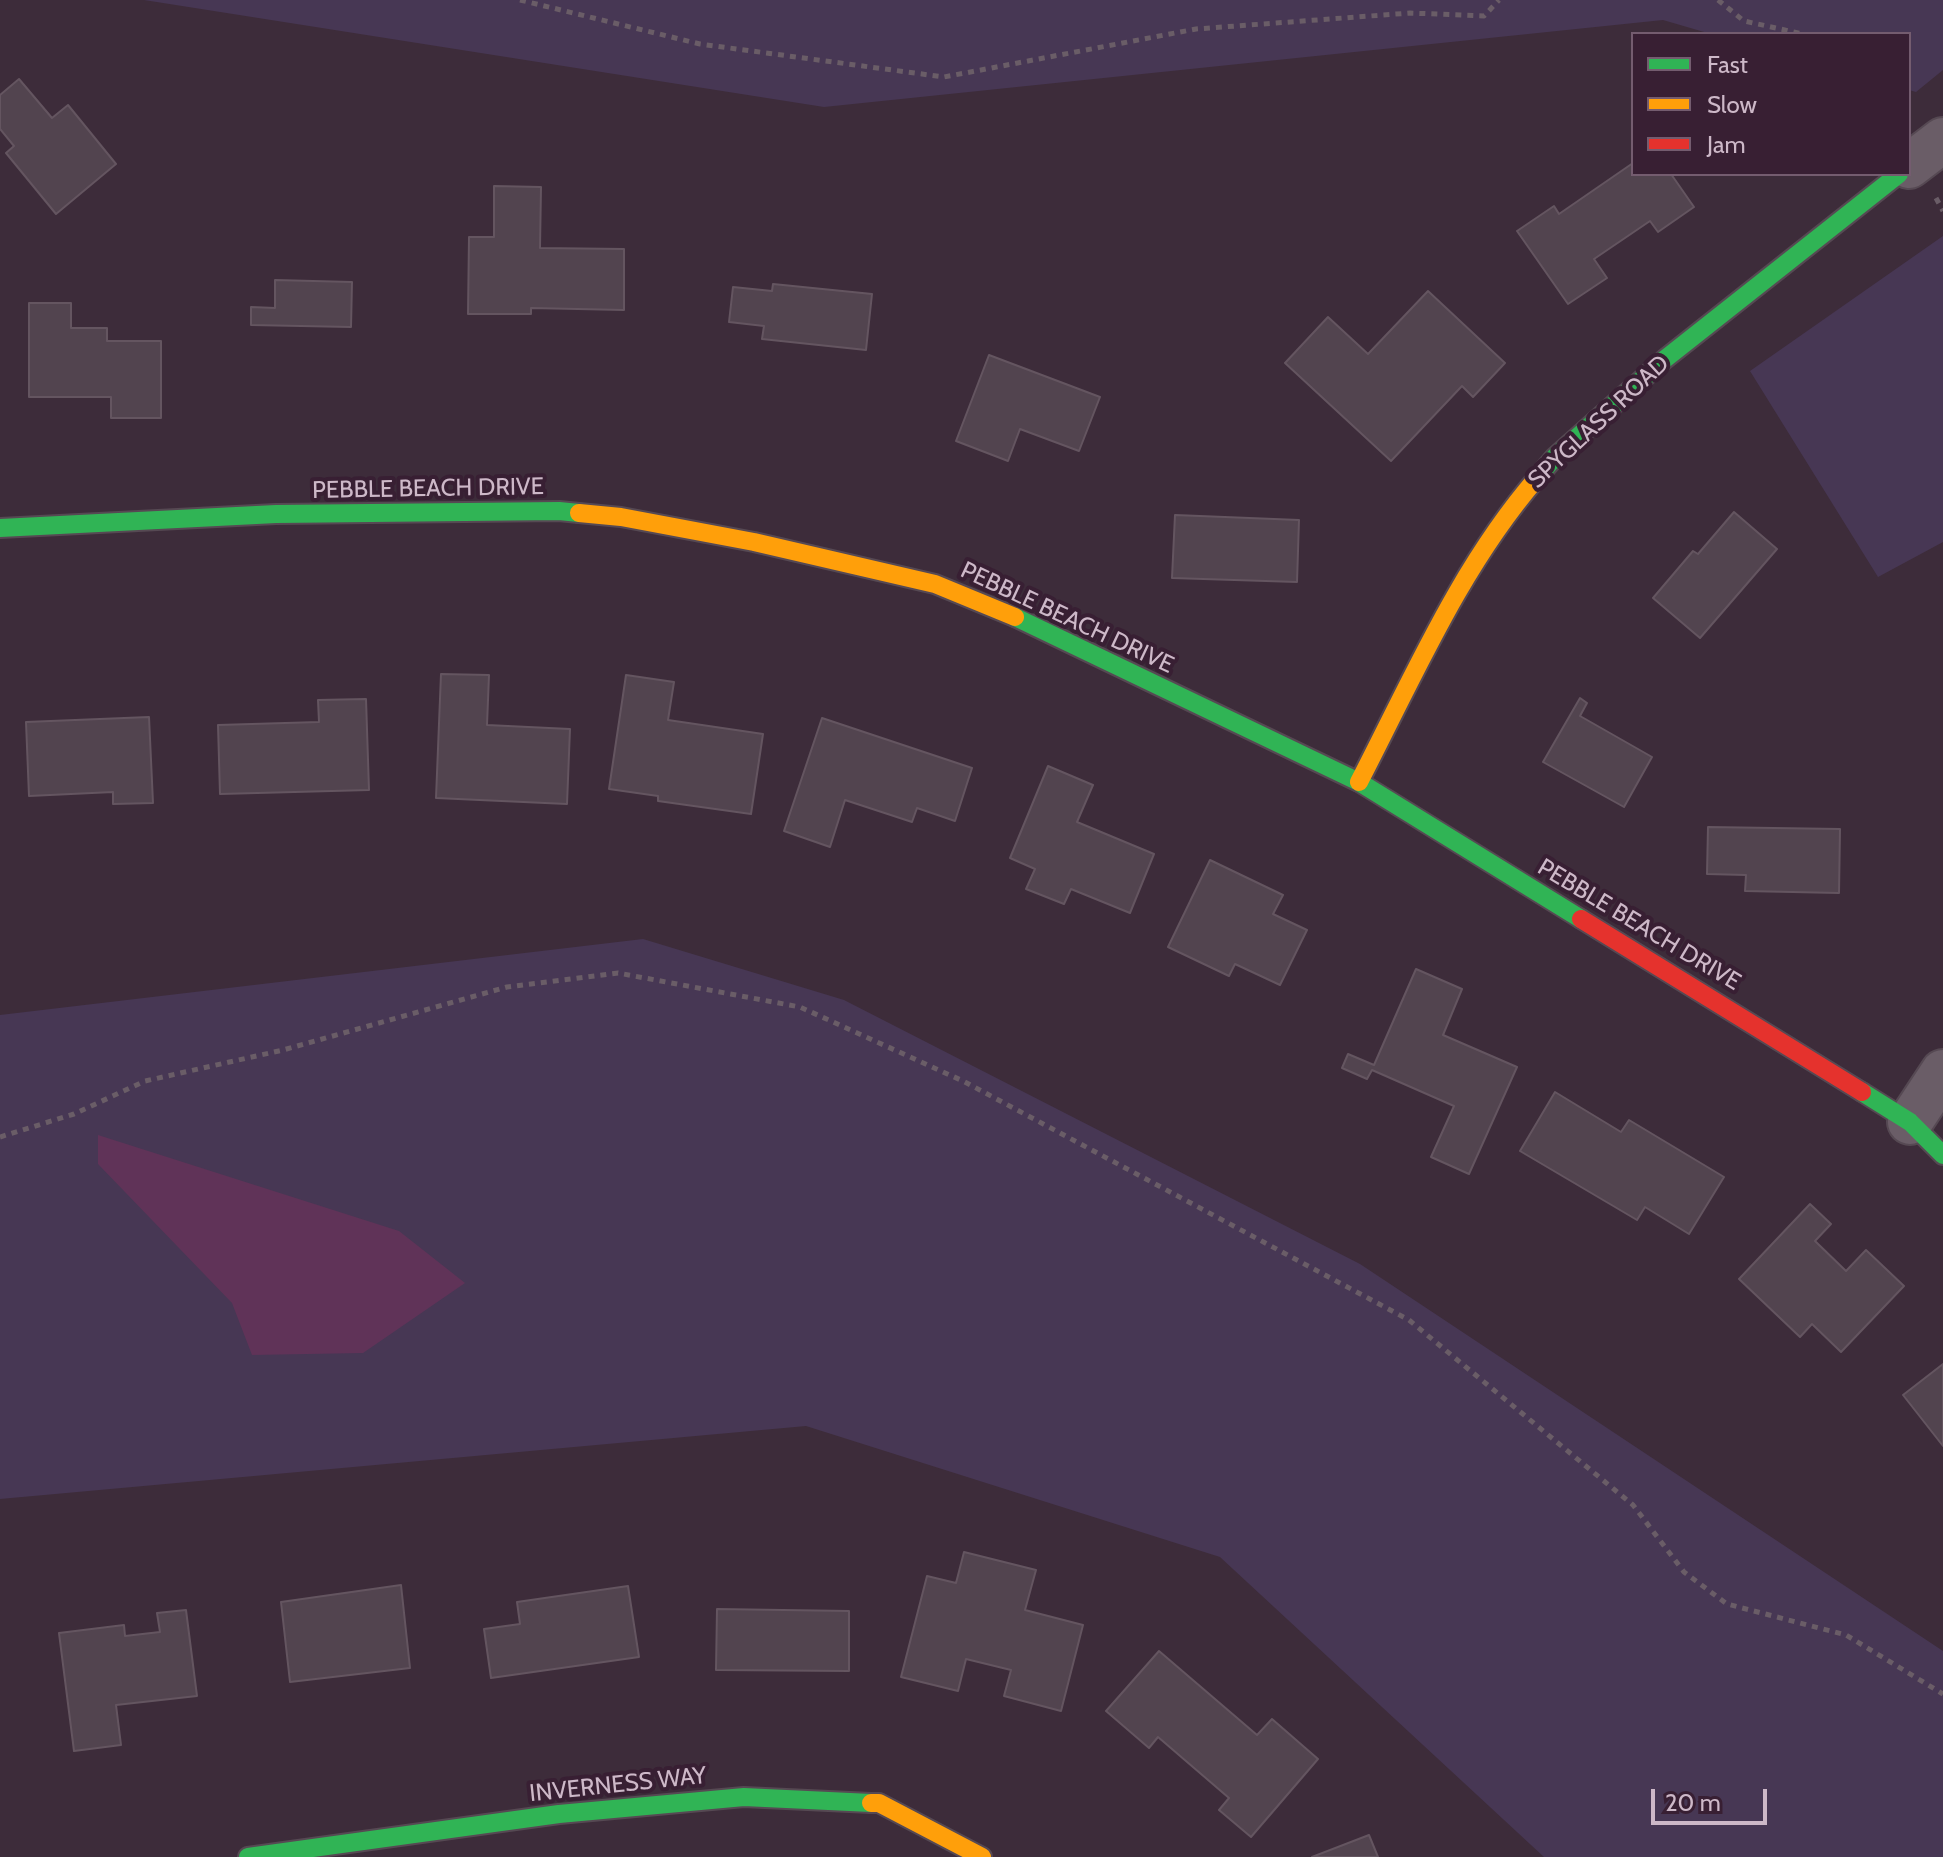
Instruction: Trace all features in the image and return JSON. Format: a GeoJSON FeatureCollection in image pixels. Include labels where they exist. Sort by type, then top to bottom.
{"type":"FeatureCollection","features":[{"type":"Feature","properties":{"kind":"street"},"geometry":{"type":"LineString","coordinates":[[1911,164],[1943,140]]}},
{"type":"Feature","properties":{"kind":"street","name":"SPYGLASS ROAD"},"geometry":{"type":"LineString","coordinates":[[1359,782],[1478,555],[1512,507],[1555,457],[1665,359],[1896,176]]}},
{"type":"Feature","properties":{"kind":"street","name":"PEBBLE BEACH DRIVE"},"geometry":{"type":"LineString","coordinates":[[0,528],[276,514],[559,511],[621,517],[739,539],[935,584],[981,601],[1359,782],[1910,1122],[1943,1155]]}},
{"type":"Feature","properties":{"kind":"street"},"geometry":{"type":"LineString","coordinates":[[1910,1122],[1943,1072]]}},
{"type":"Feature","properties":{"kind":"street","name":"INVERNESS WAY"},"geometry":{"type":"LineString","coordinates":[[248,1857],[559,1814],[744,1797],[879,1803],[982,1857]]}},
{"type":"Feature","properties":{"kind":"path"},"geometry":{"type":"LineString","coordinates":[[520,0],[700,44],[944,77],[1196,29],[1410,13],[1484,16],[1499,0]]}},
{"type":"Feature","properties":{"kind":"path"},"geometry":{"type":"LineString","coordinates":[[1718,0],[1744,21],[1794,32]]}},
{"type":"Feature","properties":{"kind":"path"},"geometry":{"type":"LineString","coordinates":[[0,1137],[74,1114],[145,1081],[283,1050],[507,987],[618,973],[800,1007],[963,1081],[1409,1320],[1633,1505],[1684,1572],[1727,1604],[1846,1635],[1943,1694]]}},
{"type":"Feature","properties":{"kind":"shaded area"},"geometry":{"type":"Polygon","coordinates":[[[144,0],[1943,0],[1943,70],[1916,92],[1911,91],[1911,32],[1704,32],[1663,20],[824,107],[144,0]]]}},
{"type":"Feature","properties":{"kind":"shaded area"},"geometry":{"type":"Polygon","coordinates":[[[1943,236],[1943,542],[1878,577],[1750,371],[1943,236]]]}},
{"type":"Feature","properties":{"kind":"shaded area"},"geometry":{"type":"Polygon","coordinates":[[[643,939],[844,1000],[1360,1264],[1943,1651],[1943,1857],[1544,1857],[1220,1557],[806,1426],[0,1499],[0,1015],[643,939]]]}},
{"type":"Feature","properties":{"kind":"shaded area"},"geometry":{"type":"Polygon","coordinates":[[[98,1135],[399,1231],[465,1283],[363,1353],[252,1355],[232,1303],[98,1164],[98,1135]]]}},
{"type":"Feature","properties":{"kind":"building"},"geometry":{"type":"Polygon","coordinates":[[[19,79],[52,118],[68,105],[116,164],[56,214],[6,153],[14,146],[0,129],[0,95],[19,79]]]}},
{"type":"Feature","properties":{"kind":"building"},"geometry":{"type":"Polygon","coordinates":[[[1631,164],[1631,176],[1672,176],[1694,207],[1658,232],[1650,221],[1594,259],[1607,278],[1568,304],[1517,231],[1554,206],[1559,214],[1631,164]]]}},
{"type":"Feature","properties":{"kind":"building"},"geometry":{"type":"Polygon","coordinates":[[[494,186],[541,187],[540,248],[624,249],[624,310],[531,308],[531,314],[468,314],[469,237],[494,237],[494,186]]]}},
{"type":"Feature","properties":{"kind":"building"},"geometry":{"type":"Polygon","coordinates":[[[275,280],[352,282],[351,327],[251,325],[251,307],[275,308],[275,280]]]}},
{"type":"Feature","properties":{"kind":"building"},"geometry":{"type":"Polygon","coordinates":[[[773,284],[872,294],[866,350],[762,339],[764,326],[729,322],[733,287],[772,291],[773,284]]]}},
{"type":"Feature","properties":{"kind":"building"},"geometry":{"type":"Polygon","coordinates":[[[1428,291],[1505,363],[1473,397],[1462,386],[1391,461],[1285,363],[1328,317],[1368,354],[1428,291]]]}},
{"type":"Feature","properties":{"kind":"building"},"geometry":{"type":"Polygon","coordinates":[[[29,303],[71,303],[71,328],[107,328],[107,341],[161,341],[161,418],[111,418],[111,397],[29,397],[29,303]]]}},
{"type":"Feature","properties":{"kind":"building"},"geometry":{"type":"Polygon","coordinates":[[[989,355],[1100,397],[1079,451],[1020,429],[1008,461],[956,441],[989,355]]]}},
{"type":"Feature","properties":{"kind":"building"},"geometry":{"type":"Polygon","coordinates":[[[1734,512],[1777,549],[1700,638],[1653,598],[1693,551],[1698,554],[1734,512]]]}},
{"type":"Feature","properties":{"kind":"building"},"geometry":{"type":"Polygon","coordinates":[[[1175,515],[1299,520],[1297,582],[1172,578],[1175,515]]]}},
{"type":"Feature","properties":{"kind":"building"},"geometry":{"type":"Polygon","coordinates":[[[441,674],[489,675],[487,725],[570,729],[567,804],[436,798],[441,674]]]}},
{"type":"Feature","properties":{"kind":"building"},"geometry":{"type":"Polygon","coordinates":[[[626,675],[674,682],[668,720],[763,734],[751,814],[658,801],[658,796],[609,789],[626,675]]]}},
{"type":"Feature","properties":{"kind":"building"},"geometry":{"type":"Polygon","coordinates":[[[1580,698],[1587,703],[1580,716],[1652,757],[1624,807],[1543,762],[1580,698]]]}},
{"type":"Feature","properties":{"kind":"building"},"geometry":{"type":"Polygon","coordinates":[[[366,699],[369,790],[220,794],[218,725],[319,722],[318,700],[366,699]]]}},
{"type":"Feature","properties":{"kind":"building"},"geometry":{"type":"Polygon","coordinates":[[[149,717],[153,803],[113,804],[113,792],[29,796],[26,722],[149,717]]]}},
{"type":"Feature","properties":{"kind":"building"},"geometry":{"type":"Polygon","coordinates":[[[822,718],[972,768],[955,821],[917,808],[912,822],[845,800],[830,847],[784,831],[822,718]]]}},
{"type":"Feature","properties":{"kind":"building"},"geometry":{"type":"Polygon","coordinates":[[[1048,766],[1093,785],[1077,822],[1154,854],[1130,913],[1071,889],[1064,904],[1026,889],[1035,869],[1010,858],[1048,766]]]}},
{"type":"Feature","properties":{"kind":"building"},"geometry":{"type":"Polygon","coordinates":[[[1708,827],[1840,829],[1839,893],[1745,891],[1746,875],[1707,874],[1708,827]]]}},
{"type":"Feature","properties":{"kind":"building"},"geometry":{"type":"Polygon","coordinates":[[[1210,860],[1283,895],[1273,914],[1307,930],[1280,985],[1235,964],[1229,976],[1168,947],[1210,860]]]}},
{"type":"Feature","properties":{"kind":"building"},"geometry":{"type":"Polygon","coordinates":[[[1416,969],[1462,989],[1443,1035],[1517,1067],[1469,1174],[1431,1157],[1454,1106],[1372,1070],[1367,1079],[1342,1068],[1348,1054],[1374,1065],[1416,969]]]}},
{"type":"Feature","properties":{"kind":"building"},"geometry":{"type":"Polygon","coordinates":[[[1555,1092],[1621,1132],[1629,1120],[1724,1177],[1689,1234],[1645,1207],[1637,1220],[1520,1151],[1555,1092]]]}},
{"type":"Feature","properties":{"kind":"building"},"geometry":{"type":"Polygon","coordinates":[[[1810,1204],[1831,1224],[1815,1241],[1846,1271],[1866,1250],[1904,1286],[1841,1352],[1812,1324],[1800,1337],[1739,1279],[1810,1204]]]}},
{"type":"Feature","properties":{"kind":"building"},"geometry":{"type":"Polygon","coordinates":[[[1943,1364],[1943,1446],[1903,1395],[1943,1364]]]}},
{"type":"Feature","properties":{"kind":"building"},"geometry":{"type":"Polygon","coordinates":[[[964,1552],[1036,1570],[1025,1610],[1083,1625],[1061,1711],[1004,1696],[1011,1670],[966,1659],[958,1691],[901,1677],[927,1576],[956,1583],[964,1552]]]}},
{"type":"Feature","properties":{"kind":"building"},"geometry":{"type":"Polygon","coordinates":[[[401,1585],[410,1668],[290,1682],[281,1602],[401,1585]]]}},
{"type":"Feature","properties":{"kind":"building"},"geometry":{"type":"Polygon","coordinates":[[[628,1586],[639,1657],[491,1678],[484,1629],[520,1624],[517,1602],[628,1586]]]}},
{"type":"Feature","properties":{"kind":"building"},"geometry":{"type":"Polygon","coordinates":[[[717,1609],[849,1611],[849,1671],[716,1670],[717,1609]]]}},
{"type":"Feature","properties":{"kind":"building"},"geometry":{"type":"Polygon","coordinates":[[[186,1610],[197,1696],[116,1705],[121,1745],[74,1751],[59,1633],[124,1625],[125,1636],[160,1632],[157,1613],[186,1610]]]}},
{"type":"Feature","properties":{"kind":"building"},"geometry":{"type":"Polygon","coordinates":[[[1159,1651],[1257,1735],[1272,1719],[1318,1759],[1251,1837],[1219,1810],[1229,1798],[1158,1737],[1149,1748],[1106,1711],[1159,1651]]]}},
{"type":"Feature","properties":{"kind":"building"},"geometry":{"type":"Polygon","coordinates":[[[1369,1835],[1378,1857],[1312,1857],[1369,1835]]]}},
{"type":"Feature","properties":{"kind":"traffic: fast"},"geometry":{"type":"LineString","coordinates":[[1537,478],[1555,457],[1665,359],[1896,176]]}},
{"type":"Feature","properties":{"kind":"traffic: fast"},"geometry":{"type":"LineString","coordinates":[[0,528],[276,514],[579,513]]}},
{"type":"Feature","properties":{"kind":"traffic: fast"},"geometry":{"type":"LineString","coordinates":[[1015,617],[1359,782],[1581,919]]}},
{"type":"Feature","properties":{"kind":"traffic: fast"},"geometry":{"type":"LineString","coordinates":[[1862,1092],[1910,1122],[1943,1155]]}},
{"type":"Feature","properties":{"kind":"traffic: fast"},"geometry":{"type":"LineString","coordinates":[[248,1857],[559,1814],[744,1797],[871,1803]]}},
{"type":"Feature","properties":{"kind":"traffic: slow"},"geometry":{"type":"LineString","coordinates":[[1359,782],[1461,586],[1509,512],[1537,478]]}},
{"type":"Feature","properties":{"kind":"traffic: slow"},"geometry":{"type":"LineString","coordinates":[[579,513],[621,517],[754,542],[935,584],[1015,617]]}},
{"type":"Feature","properties":{"kind":"traffic: slow"},"geometry":{"type":"LineString","coordinates":[[871,1803],[879,1803],[982,1857]]}},
{"type":"Feature","properties":{"kind":"traffic: jam"},"geometry":{"type":"LineString","coordinates":[[1581,919],[1862,1092]]}}]}
